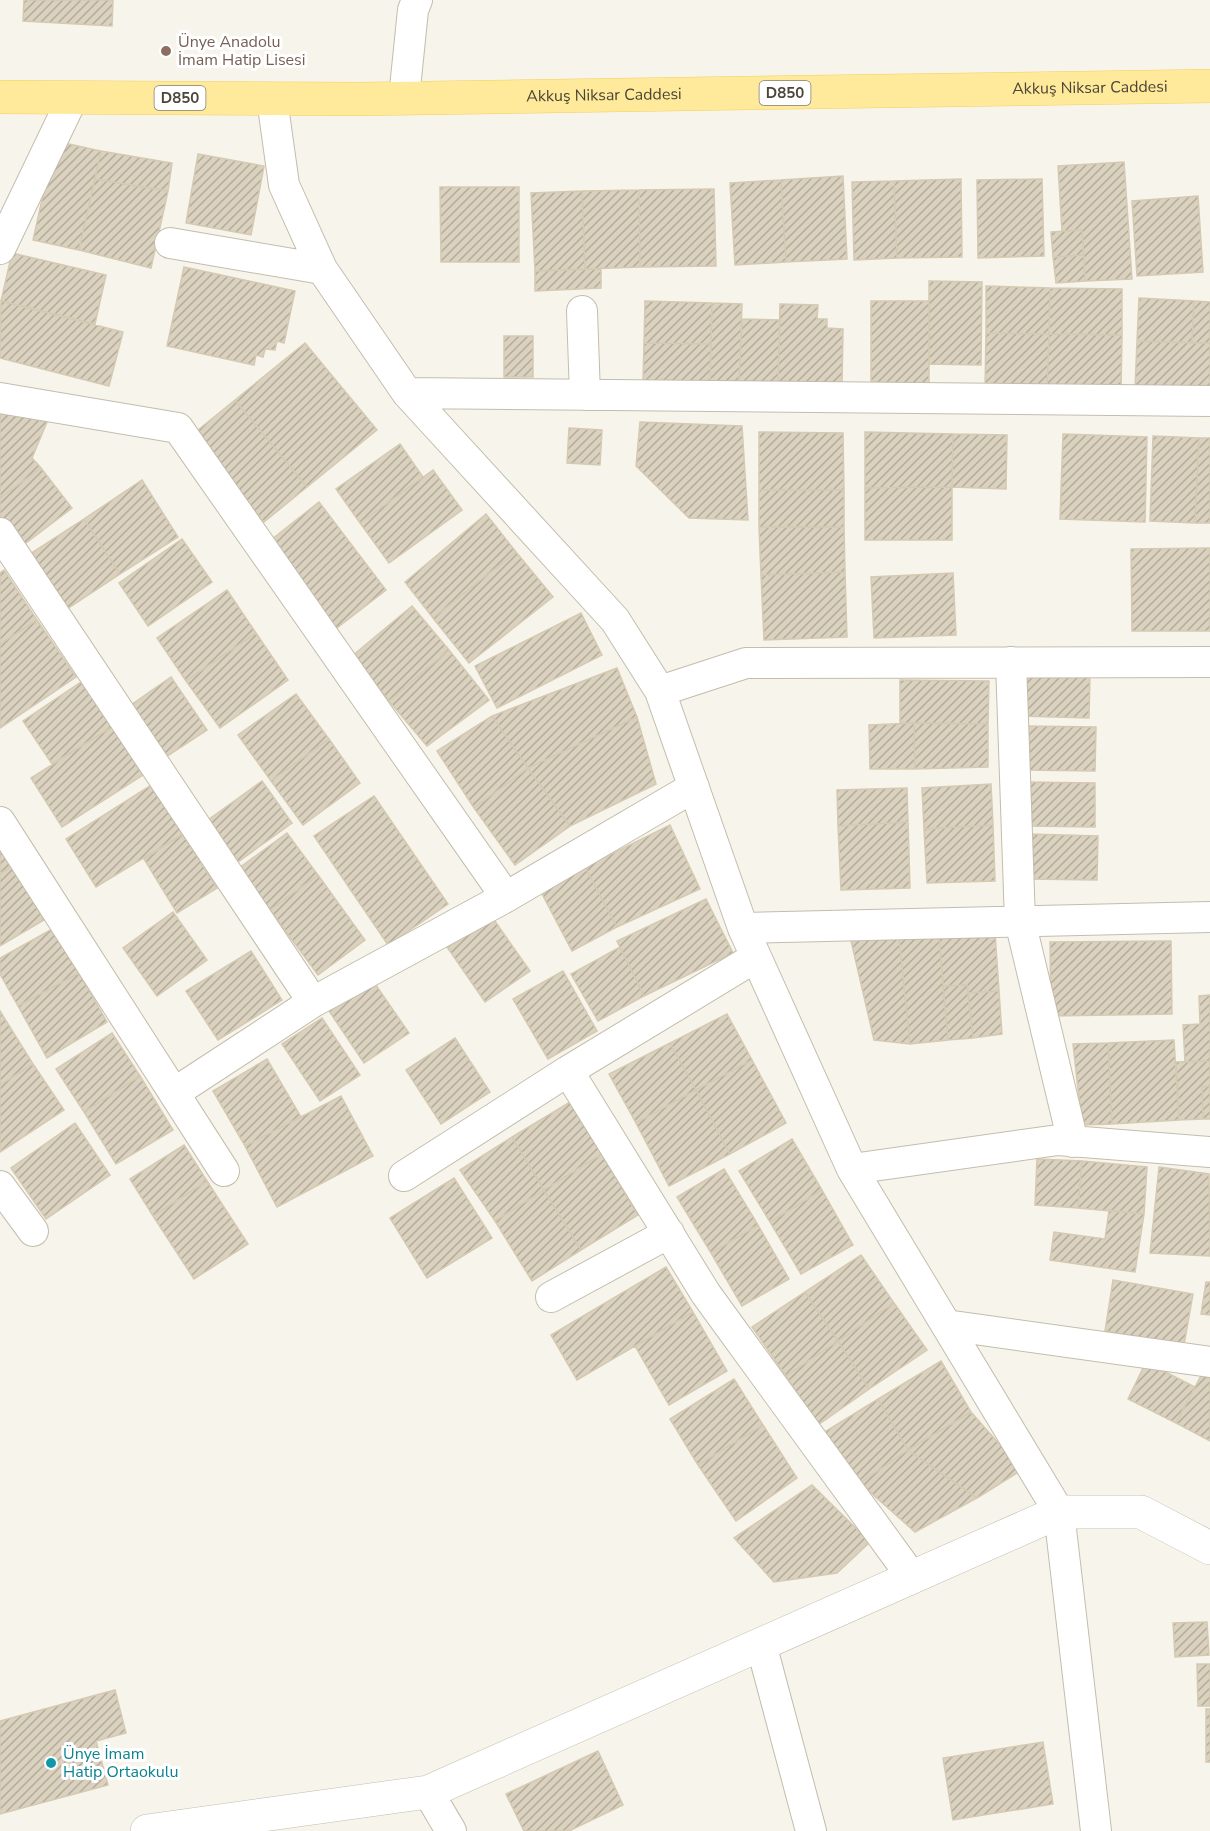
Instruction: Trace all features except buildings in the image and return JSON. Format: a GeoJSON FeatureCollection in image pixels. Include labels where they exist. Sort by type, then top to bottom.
{"type":"FeatureCollection","features":[{"type":"Feature","properties":{"kind":"main road","name":"Akkuş Niksar Caddesi"},"geometry":{"type":"LineString","coordinates":[[0,97],[404,99],[1210,86]]}},
{"type":"Feature","properties":{"kind":"street"},"geometry":{"type":"LineString","coordinates":[[404,99],[413,10],[417,0]]}},
{"type":"Feature","properties":{"kind":"street"},"geometry":{"type":"LineString","coordinates":[[0,249],[73,97]]}},
{"type":"Feature","properties":{"kind":"street"},"geometry":{"type":"LineString","coordinates":[[272,99],[284,185],[322,269],[407,393],[615,620],[660,691],[743,928],[852,1169],[1059,1512],[1096,1831]]}},
{"type":"Feature","properties":{"kind":"street"},"geometry":{"type":"LineString","coordinates":[[170,243],[322,269]]}},
{"type":"Feature","properties":{"kind":"street"},"geometry":{"type":"LineString","coordinates":[[582,311],[585,395]]}},
{"type":"Feature","properties":{"kind":"street"},"geometry":{"type":"LineString","coordinates":[[407,393],[1210,401]]}},
{"type":"Feature","properties":{"kind":"street"},"geometry":{"type":"LineString","coordinates":[[0,398],[178,428],[506,897]]}},
{"type":"Feature","properties":{"kind":"street"},"geometry":{"type":"LineString","coordinates":[[0,533],[313,1002]]}},
{"type":"Feature","properties":{"kind":"street"},"geometry":{"type":"LineString","coordinates":[[1011,662],[1020,921],[1073,1142]]}},
{"type":"Feature","properties":{"kind":"street"},"geometry":{"type":"LineString","coordinates":[[660,691],[746,663],[1210,662]]}},
{"type":"Feature","properties":{"kind":"street"},"geometry":{"type":"LineString","coordinates":[[174,1093],[313,1002],[506,897],[694,787]]}},
{"type":"Feature","properties":{"kind":"street"},"geometry":{"type":"LineString","coordinates":[[0,822],[224,1170]]}},
{"type":"Feature","properties":{"kind":"street"},"geometry":{"type":"LineString","coordinates":[[743,928],[1210,917]]}},
{"type":"Feature","properties":{"kind":"street"},"geometry":{"type":"LineString","coordinates":[[404,1176],[568,1071],[756,957]]}},
{"type":"Feature","properties":{"kind":"street"},"geometry":{"type":"LineString","coordinates":[[568,1071],[706,1294],[912,1577]]}},
{"type":"Feature","properties":{"kind":"street"},"geometry":{"type":"LineString","coordinates":[[852,1169],[1058,1140],[1210,1152]]}},
{"type":"Feature","properties":{"kind":"street"},"geometry":{"type":"LineString","coordinates":[[0,1186],[33,1231]]}},
{"type":"Feature","properties":{"kind":"street"},"geometry":{"type":"LineString","coordinates":[[551,1297],[669,1233]]}},
{"type":"Feature","properties":{"kind":"street"},"geometry":{"type":"LineString","coordinates":[[946,1325],[1210,1362]]}},
{"type":"Feature","properties":{"kind":"street"},"geometry":{"type":"LineString","coordinates":[[147,1831],[428,1792],[1059,1512],[1141,1512],[1210,1548]]}},
{"type":"Feature","properties":{"kind":"street"},"geometry":{"type":"LineString","coordinates":[[761,1644],[811,1831]]}},
{"type":"Feature","properties":{"kind":"street"},"geometry":{"type":"LineString","coordinates":[[428,1792],[451,1831]]}},
{"type":"Feature","properties":{"kind":"place","name":"Ünye Anadolu İmam Hatip Lisesi"},"geometry":{"type":"Point","coordinates":[166,51]}},
{"type":"Feature","properties":{"kind":"place","name":"Ünye İmam Hatip Ortaokulu"},"geometry":{"type":"Point","coordinates":[51,1763]}}]}
